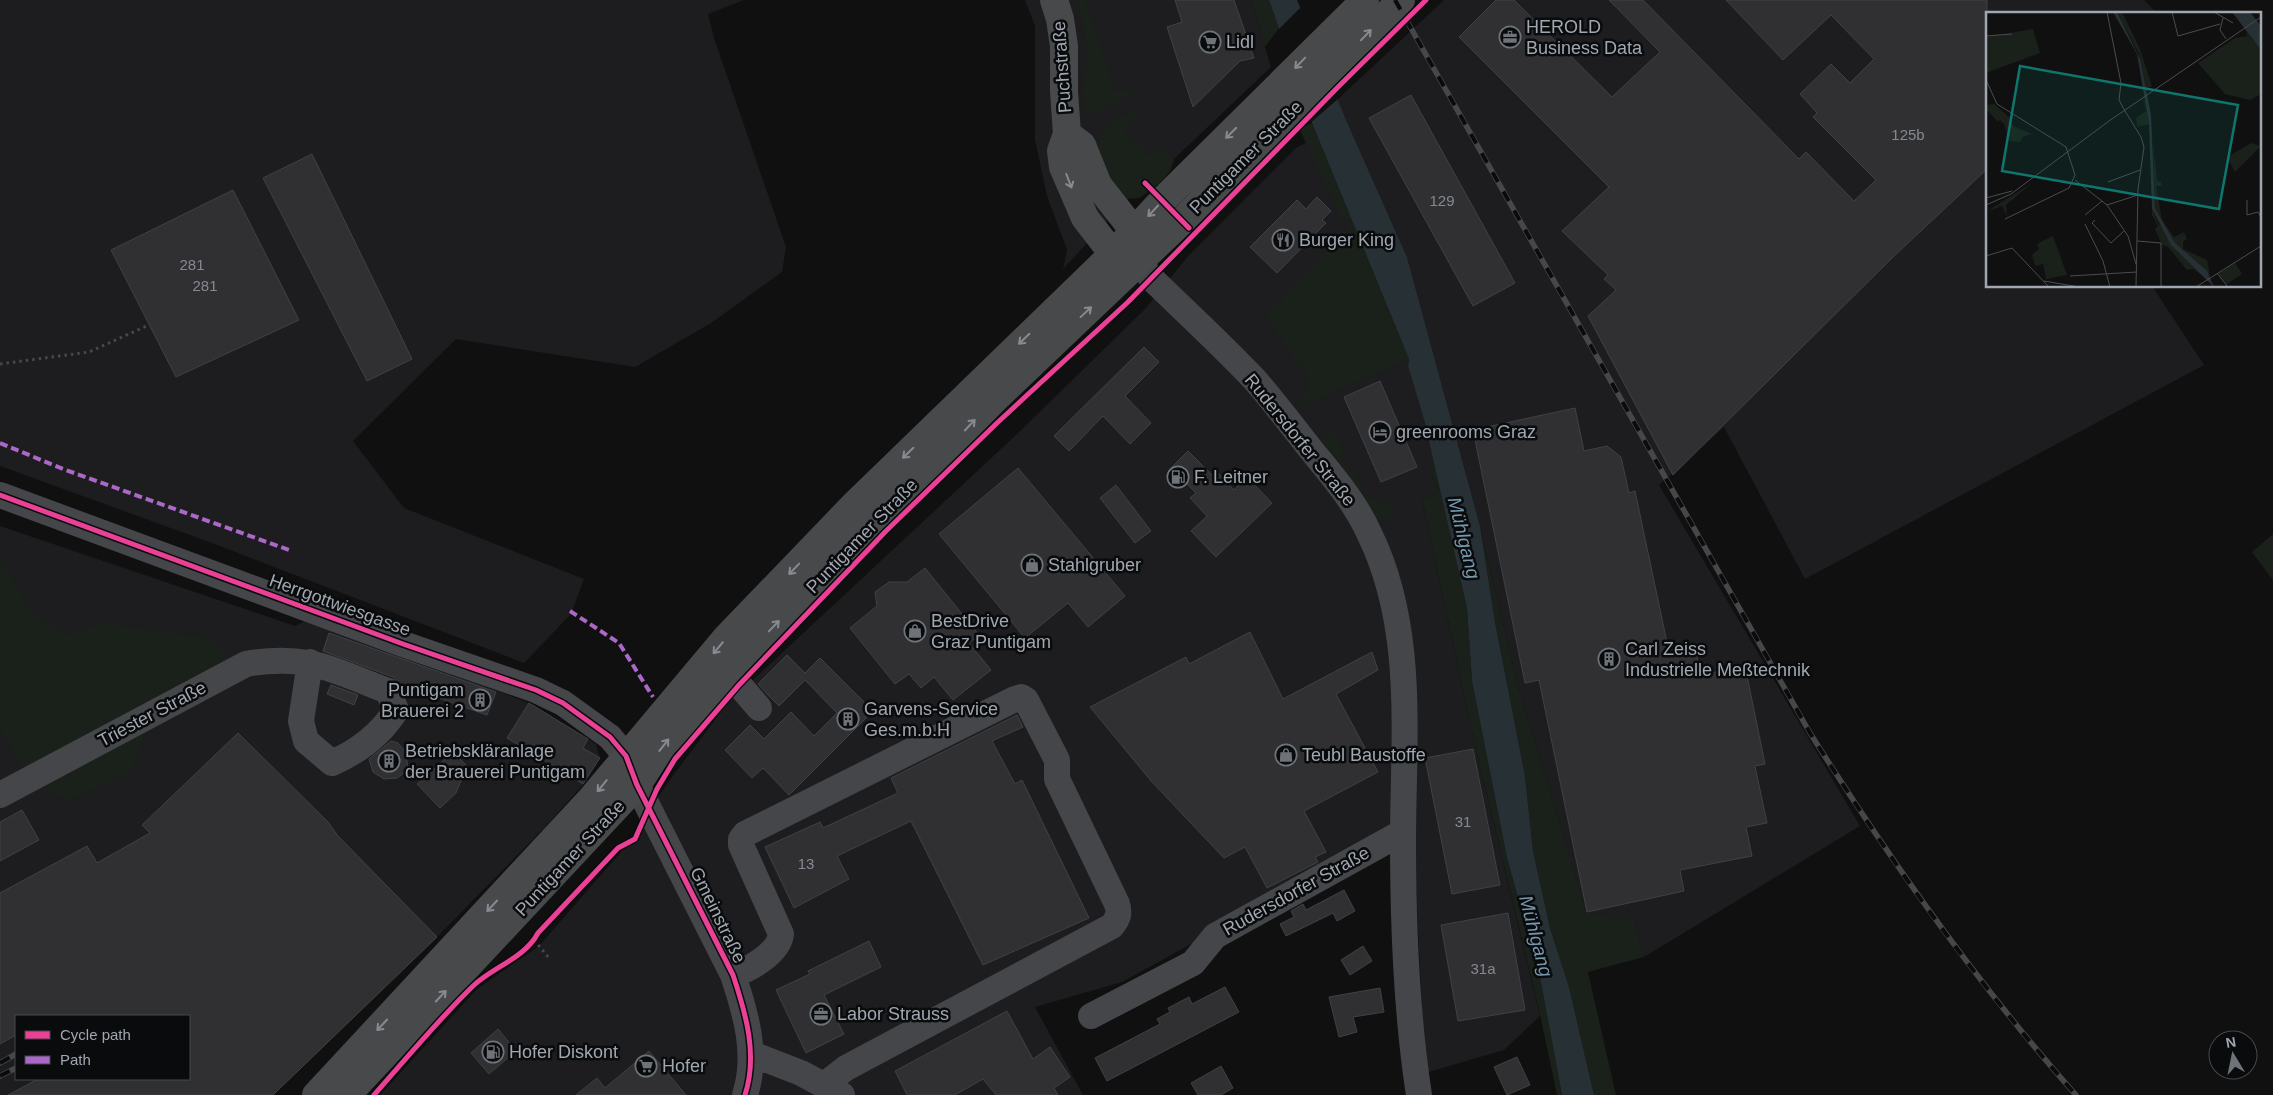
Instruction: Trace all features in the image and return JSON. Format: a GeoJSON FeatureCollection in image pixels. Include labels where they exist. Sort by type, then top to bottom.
{"type":"FeatureCollection","features":[{"type":"Feature","properties":{"kind":"main road","name":"Puchstraße"},"geometry":{"type":"LineString","coordinates":[[1054,0],[1060,19],[1064,46],[1064,91],[1067,134],[1061,151],[1063,167],[1080,211],[1113,254]]}},
{"type":"Feature","properties":{"kind":"main road","name":"Puntigamer Straße"},"geometry":{"type":"LineString","coordinates":[[316,1095],[591,799],[726,638],[855,504],[1113,254],[1320,42],[1364,0]]}},
{"type":"Feature","properties":{"kind":"main road","name":"Puntigamer Straße"},"geometry":{"type":"LineString","coordinates":[[347,1095],[637,785],[664,744],[730,673],[998,396],[1140,262],[1401,0]]}},
{"type":"Feature","properties":{"kind":"main road","name":"Puchstraße"},"geometry":{"type":"LineString","coordinates":[[1067,134],[1082,145],[1098,185],[1134,231],[1140,262]]}},
{"type":"Feature","properties":{"kind":"main road"},"geometry":{"type":"LineString","coordinates":[[1113,254],[1140,262]]}},
{"type":"Feature","properties":{"kind":"street","name":"Rudersdorfer Straße"},"geometry":{"type":"LineString","coordinates":[[1140,262],[1151,278],[1256,381],[1348,497],[1370,533],[1394,601],[1402,650],[1405,705],[1403,888],[1415,1094]]}},
{"type":"Feature","properties":{"kind":"street","name":"Herrgottwiesgasse"},"geometry":{"type":"LineString","coordinates":[[0,495],[403,644],[536,690],[564,703],[610,737],[626,756],[637,785]]}},
{"type":"Feature","properties":{"kind":"street","name":"Triester Straße"},"geometry":{"type":"LineString","coordinates":[[0,795],[246,664],[269,660],[298,659],[310,662]]}},
{"type":"Feature","properties":{"kind":"street"},"geometry":{"type":"LineString","coordinates":[[730,673],[758,708]]}},
{"type":"Feature","properties":{"kind":"street"},"geometry":{"type":"LineString","coordinates":[[733,975],[745,971],[771,952],[778,944],[781,934],[741,845],[741,839],[745,834],[1015,699],[1021,698],[1026,700],[1056,760],[1057,779],[1117,904],[1120,912],[1112,926],[846,1068],[833,1090],[802,1072],[752,1054]]}},
{"type":"Feature","properties":{"kind":"street","name":"Gmeinstraße"},"geometry":{"type":"LineString","coordinates":[[637,785],[733,975],[743,1005],[752,1054],[750,1081],[745,1095]]}},
{"type":"Feature","properties":{"kind":"street","name":"Rudersdorfer Straße"},"geometry":{"type":"LineString","coordinates":[[1090,1016],[1193,963],[1215,936],[1403,832]]}},
{"type":"Feature","properties":{"kind":"path"},"geometry":{"type":"LineString","coordinates":[[0,364],[89,352],[149,325]]}},
{"type":"Feature","properties":{"kind":"path"},"geometry":{"type":"LineString","coordinates":[[534,940],[550,958]]}},
{"type":"Feature","properties":{"kind":"shaded area"},"geometry":{"type":"Polygon","coordinates":[[[0,0],[744,0],[708,14],[714,38],[786,247],[782,272],[711,323],[635,367],[456,339],[353,441],[404,508],[584,579],[571,614],[524,663],[212,543],[0,466],[0,0]]]}},
{"type":"Feature","properties":{"kind":"shaded area"},"geometry":{"type":"Polygon","coordinates":[[[1025,0],[1251,0],[1271,67],[1174,159],[1171,170],[1141,197],[1129,198],[1063,269],[1067,250],[1047,196],[1035,140],[1035,26],[1025,0]]]}},
{"type":"Feature","properties":{"kind":"shaded area"},"geometry":{"type":"Polygon","coordinates":[[[1076,0],[1085,0],[1115,92],[1128,90],[1130,95],[1089,117],[1086,116],[1083,102],[1086,62],[1085,38],[1083,22],[1076,0]]]}},
{"type":"Feature","properties":{"kind":"shaded area"},"geometry":{"type":"Polygon","coordinates":[[[1251,0],[1269,0],[1279,28],[1265,47],[1251,0]]]}},
{"type":"Feature","properties":{"kind":"shaded area"},"geometry":{"type":"Polygon","coordinates":[[[1444,0],[2144,0],[2155,11],[1986,12],[1986,288],[2153,288],[2204,365],[1805,579],[1724,427],[1659,485],[1860,826],[1644,957],[1635,920],[1587,915],[1518,686],[1480,526],[1407,257],[1337,100],[1444,0]]]}},
{"type":"Feature","properties":{"kind":"shaded area"},"geometry":{"type":"Polygon","coordinates":[[[1132,112],[1135,114],[1135,119],[1124,131],[1151,157],[1162,147],[1174,159],[1171,168],[1160,182],[1144,195],[1131,199],[1123,195],[1113,183],[1098,145],[1101,136],[1110,125],[1132,112]]]}},
{"type":"Feature","properties":{"kind":"shaded area"},"geometry":{"type":"Polygon","coordinates":[[[1312,123],[1353,222],[1340,215],[1299,128],[1312,123]]]}},
{"type":"Feature","properties":{"kind":"shaded area"},"geometry":{"type":"Polygon","coordinates":[[[1317,137],[1409,359],[1408,366],[1431,447],[1431,472],[1439,492],[1422,499],[1474,741],[1540,1016],[1504,1050],[1425,1073],[1413,822],[1122,982],[1035,1007],[1083,1095],[380,1095],[477,989],[539,946],[620,853],[669,781],[727,704],[1016,435],[1145,309],[1189,255],[1296,148],[1317,137]]]}},
{"type":"Feature","properties":{"kind":"shaded area"},"geometry":{"type":"Polygon","coordinates":[[[1353,222],[1409,359],[1295,409],[1309,386],[1308,372],[1292,356],[1266,316],[1353,222]]]}},
{"type":"Feature","properties":{"kind":"shaded area"},"geometry":{"type":"Polygon","coordinates":[[[1332,433],[1344,449],[1340,457],[1348,472],[1356,473],[1366,496],[1390,506],[1396,517],[1383,521],[1375,519],[1319,440],[1326,434],[1332,433]]]}},
{"type":"Feature","properties":{"kind":"shaded area"},"geometry":{"type":"Polygon","coordinates":[[[1431,447],[1467,608],[1472,681],[1507,858],[1540,977],[1562,1095],[1557,1095],[1539,1010],[1474,741],[1422,499],[1439,492],[1431,472],[1431,447]]]}},
{"type":"Feature","properties":{"kind":"shaded area"},"geometry":{"type":"Polygon","coordinates":[[[0,526],[295,626],[315,615],[331,627],[529,703],[596,744],[600,758],[583,785],[546,826],[437,937],[273,1095],[0,1095],[0,526]]]}},
{"type":"Feature","properties":{"kind":"shaded area"},"geometry":{"type":"Polygon","coordinates":[[[1480,526],[1518,686],[1587,914],[1635,920],[1644,957],[1588,972],[1616,1095],[1594,1095],[1569,987],[1550,928],[1533,851],[1525,776],[1495,622],[1480,526]]]}},
{"type":"Feature","properties":{"kind":"shaded area"},"geometry":{"type":"Polygon","coordinates":[[[2273,534],[2273,580],[2252,552],[2273,534]]]}},
{"type":"Feature","properties":{"kind":"shaded area"},"geometry":{"type":"Polygon","coordinates":[[[0,560],[33,615],[71,635],[99,623],[212,638],[237,668],[152,714],[131,773],[69,800],[29,780],[0,728],[0,560]]]}},
{"type":"Feature","properties":{"kind":"water","name":"Mühlgang"},"geometry":{"type":"Polygon","coordinates":[[[1269,0],[1297,0],[1346,120],[1407,257],[1480,526],[1495,622],[1525,776],[1533,851],[1550,928],[1569,987],[1594,1095],[1562,1095],[1540,977],[1507,858],[1472,681],[1467,608],[1425,423],[1408,366],[1409,359],[1312,123],[1269,0]]]}},
{"type":"Feature","properties":{"kind":"pier"},"geometry":{"type":"Polygon","coordinates":[[[1300,8],[1309,24],[1339,98],[1309,124],[1277,31],[1300,8]]]}},
{"type":"Feature","properties":{"kind":"building","name":"Lidl"},"geometry":{"type":"Polygon","coordinates":[[[1175,0],[1234,0],[1254,58],[1240,61],[1193,107],[1167,27],[1182,22],[1175,0]]]}},
{"type":"Feature","properties":{"kind":"building"},"geometry":{"type":"Polygon","coordinates":[[[1496,0],[1514,0],[1612,97],[1660,52],[1609,0],[1643,0],[1799,159],[1806,152],[1854,201],[1876,180],[1813,117],[1817,113],[1800,94],[1831,64],[1850,83],[1874,59],[1831,15],[1783,60],[1726,0],[1987,0],[1986,170],[1892,258],[1673,475],[1588,316],[1616,290],[1604,279],[1608,275],[1562,231],[1609,187],[1459,37],[1496,0]]]}},
{"type":"Feature","properties":{"kind":"building"},"geometry":{"type":"Polygon","coordinates":[[[1411,95],[1515,283],[1473,306],[1369,118],[1411,95]]]}},
{"type":"Feature","properties":{"kind":"building"},"geometry":{"type":"Polygon","coordinates":[[[312,154],[412,359],[367,381],[263,178],[312,154]]]}},
{"type":"Feature","properties":{"kind":"building"},"geometry":{"type":"Polygon","coordinates":[[[233,190],[299,320],[176,377],[111,250],[233,190]]]}},
{"type":"Feature","properties":{"kind":"building","name":"Burger King"},"geometry":{"type":"Polygon","coordinates":[[[1317,197],[1331,211],[1322,220],[1326,223],[1277,273],[1250,247],[1297,200],[1306,209],[1317,197]]]}},
{"type":"Feature","properties":{"kind":"building"},"geometry":{"type":"Polygon","coordinates":[[[1144,347],[1159,362],[1125,396],[1151,423],[1130,444],[1103,416],[1069,451],[1054,436],[1144,347]]]}},
{"type":"Feature","properties":{"kind":"building","name":"greenrooms Graz"},"geometry":{"type":"Polygon","coordinates":[[[1380,381],[1417,467],[1381,482],[1344,397],[1380,381]]]}},
{"type":"Feature","properties":{"kind":"building","name":"Carl Zeiss Industrielle Meßtechnik"},"geometry":{"type":"Polygon","coordinates":[[[1575,408],[1584,451],[1607,446],[1621,457],[1629,493],[1635,491],[1669,652],[1695,646],[1700,675],[1745,666],[1765,764],[1755,766],[1767,823],[1746,827],[1752,856],[1680,870],[1684,891],[1587,912],[1539,680],[1525,683],[1473,430],[1575,408]]]}},
{"type":"Feature","properties":{"kind":"building"},"geometry":{"type":"Polygon","coordinates":[[[1188,451],[1214,477],[1218,473],[1234,490],[1247,477],[1272,503],[1216,557],[1191,531],[1207,516],[1190,498],[1196,493],[1171,468],[1188,451]]]}},
{"type":"Feature","properties":{"kind":"building","name":"Stahlgruber"},"geometry":{"type":"Polygon","coordinates":[[[1018,468],[1125,596],[1088,627],[1068,603],[1025,638],[939,534],[1018,468]]]}},
{"type":"Feature","properties":{"kind":"building"},"geometry":{"type":"Polygon","coordinates":[[[1116,485],[1151,531],[1135,543],[1100,498],[1116,485]]]}},
{"type":"Feature","properties":{"kind":"building","name":"BestDrive Graz Puntigam"},"geometry":{"type":"Polygon","coordinates":[[[925,568],[979,635],[969,643],[991,670],[953,700],[934,677],[921,688],[909,674],[895,684],[850,628],[877,606],[875,592],[889,582],[907,582],[925,568]]]}},
{"type":"Feature","properties":{"kind":"building"},"geometry":{"type":"Polygon","coordinates":[[[1250,632],[1283,699],[1372,652],[1378,670],[1336,694],[1378,772],[1304,811],[1326,852],[1315,857],[1318,862],[1267,888],[1245,847],[1224,858],[1152,782],[1090,707],[1186,657],[1189,664],[1250,632]]]}},
{"type":"Feature","properties":{"kind":"building"},"geometry":{"type":"Polygon","coordinates":[[[329,633],[496,692],[487,715],[402,685],[393,677],[323,651],[329,633]]]}},
{"type":"Feature","properties":{"kind":"building","name":"Garvens-Service Ges.m.b.H"},"geometry":{"type":"Polygon","coordinates":[[[787,655],[805,673],[820,658],[873,711],[789,795],[763,768],[752,778],[725,750],[750,725],[764,739],[791,712],[814,736],[837,713],[805,680],[779,706],[758,684],[787,655]]]}},
{"type":"Feature","properties":{"kind":"building"},"geometry":{"type":"Polygon","coordinates":[[[331,685],[358,695],[354,705],[327,694],[331,685]]]}},
{"type":"Feature","properties":{"kind":"building"},"geometry":{"type":"Polygon","coordinates":[[[529,703],[588,739],[583,748],[600,758],[583,784],[507,738],[529,703]]]}},
{"type":"Feature","properties":{"kind":"building"},"geometry":{"type":"Polygon","coordinates":[[[1017,715],[1023,727],[992,741],[1015,784],[1022,780],[1089,918],[983,965],[911,821],[837,856],[849,879],[794,908],[765,847],[820,822],[823,828],[898,793],[891,778],[1017,715]]]}},
{"type":"Feature","properties":{"kind":"building"},"geometry":{"type":"Polygon","coordinates":[[[238,733],[328,822],[338,836],[437,937],[273,1095],[8,1095],[36,1080],[190,1080],[190,1015],[15,1015],[15,1036],[0,1044],[0,893],[87,846],[97,863],[150,833],[142,825],[238,733]]]}},
{"type":"Feature","properties":{"kind":"building","name":"Betriebskläranlage der Brauerei Puntigam"},"geometry":{"type":"Polygon","coordinates":[[[391,741],[398,743],[406,752],[408,770],[397,778],[384,779],[373,772],[369,759],[391,741]]]}},
{"type":"Feature","properties":{"kind":"building"},"geometry":{"type":"Polygon","coordinates":[[[1473,749],[1500,885],[1452,894],[1425,758],[1473,749]]]}},
{"type":"Feature","properties":{"kind":"building"},"geometry":{"type":"Polygon","coordinates":[[[453,752],[467,766],[456,793],[440,808],[417,784],[453,752]]]}},
{"type":"Feature","properties":{"kind":"building"},"geometry":{"type":"Polygon","coordinates":[[[22,810],[39,840],[0,861],[0,822],[22,810]]]}},
{"type":"Feature","properties":{"kind":"building"},"geometry":{"type":"Polygon","coordinates":[[[1344,890],[1355,911],[1337,921],[1333,913],[1286,936],[1280,924],[1294,917],[1291,911],[1303,904],[1306,910],[1344,890]]]}},
{"type":"Feature","properties":{"kind":"building"},"geometry":{"type":"Polygon","coordinates":[[[1508,913],[1525,1010],[1458,1021],[1441,925],[1508,913]]]}},
{"type":"Feature","properties":{"kind":"building"},"geometry":{"type":"Polygon","coordinates":[[[869,941],[881,967],[824,995],[844,1034],[806,1053],[776,990],[810,974],[808,971],[869,941]]]}},
{"type":"Feature","properties":{"kind":"building"},"geometry":{"type":"Polygon","coordinates":[[[1363,946],[1372,961],[1350,975],[1341,960],[1363,946]]]}},
{"type":"Feature","properties":{"kind":"building"},"geometry":{"type":"Polygon","coordinates":[[[1225,987],[1239,1012],[1107,1081],[1095,1058],[1160,1024],[1157,1019],[1170,1012],[1168,1008],[1189,997],[1192,1004],[1225,987]]]}},
{"type":"Feature","properties":{"kind":"building"},"geometry":{"type":"Polygon","coordinates":[[[1380,988],[1384,1012],[1353,1017],[1357,1032],[1339,1037],[1329,997],[1380,988]]]}},
{"type":"Feature","properties":{"kind":"building"},"geometry":{"type":"Polygon","coordinates":[[[1007,1011],[1033,1059],[1050,1047],[1070,1077],[1054,1088],[1058,1095],[996,1095],[983,1079],[955,1095],[907,1095],[895,1071],[1007,1011]]]}},
{"type":"Feature","properties":{"kind":"building","name":"Hofer Diskont"},"geometry":{"type":"Polygon","coordinates":[[[498,1029],[516,1051],[489,1074],[471,1053],[498,1029]]]}},
{"type":"Feature","properties":{"kind":"building","name":"Hofer"},"geometry":{"type":"Polygon","coordinates":[[[649,1051],[686,1095],[576,1095],[597,1078],[605,1088],[649,1051]]]}},
{"type":"Feature","properties":{"kind":"building"},"geometry":{"type":"Polygon","coordinates":[[[1517,1057],[1530,1085],[1507,1095],[1494,1067],[1517,1057]]]}},
{"type":"Feature","properties":{"kind":"building"},"geometry":{"type":"Polygon","coordinates":[[[1221,1066],[1233,1088],[1221,1095],[1198,1095],[1191,1083],[1221,1066]]]}},
{"type":"Feature","properties":{"kind":"railway"},"geometry":{"type":"LineString","coordinates":[[1395,0],[1810,733],[1871,827],[1935,920],[2004,1009],[2076,1095]]}},
{"type":"Feature","properties":{"kind":"railway"},"geometry":{"type":"LineString","coordinates":[[0,1063],[15,1055]]}},
{"type":"Feature","properties":{"kind":"railway"},"geometry":{"type":"LineString","coordinates":[[0,1076],[15,1068]]}},
{"type":"Feature","properties":{"kind":"marked path"},"geometry":{"type":"LineString","coordinates":[[0,443],[63,469],[292,551]]}},
{"type":"Feature","properties":{"kind":"marked path"},"geometry":{"type":"LineString","coordinates":[[570,611],[619,643],[653,697]]}},
{"type":"Feature","properties":{"kind":"cycle path"},"geometry":{"type":"LineString","coordinates":[[374,1095],[473,986],[525,949],[618,848],[635,839],[657,789],[675,759],[739,685],[886,531],[997,423],[1128,302],[1338,87],[1426,0]]}},
{"type":"Feature","properties":{"kind":"cycle path"},"geometry":{"type":"LineString","coordinates":[[1145,183],[1189,228]]}},
{"type":"Feature","properties":{"kind":"cycle path"},"geometry":{"type":"LineString","coordinates":[[0,495],[403,644],[536,690],[563,703],[610,737],[626,756],[637,785],[733,975],[749,1035],[750,1065],[745,1095]]}},
{"type":"Feature","properties":{"kind":"place","name":"HEROLD Business Data"},"geometry":{"type":"Point","coordinates":[1510,37]}},
{"type":"Feature","properties":{"kind":"place","name":"Lidl"},"geometry":{"type":"Point","coordinates":[1210,42]}},
{"type":"Feature","properties":{"kind":"place","name":"Burger King"},"geometry":{"type":"Point","coordinates":[1283,240]}},
{"type":"Feature","properties":{"kind":"place","name":"greenrooms Graz"},"geometry":{"type":"Point","coordinates":[1380,432]}},
{"type":"Feature","properties":{"kind":"place","name":"F. Leitner"},"geometry":{"type":"Point","coordinates":[1178,477]}},
{"type":"Feature","properties":{"kind":"place","name":"Stahlgruber"},"geometry":{"type":"Point","coordinates":[1032,565]}},
{"type":"Feature","properties":{"kind":"place","name":"BestDrive Graz Puntigam"},"geometry":{"type":"Point","coordinates":[915,631]}},
{"type":"Feature","properties":{"kind":"place","name":"Carl Zeiss Industrielle Meßtechnik"},"geometry":{"type":"Point","coordinates":[1609,659]}},
{"type":"Feature","properties":{"kind":"place","name":"Puntigam Brauerei 2"},"geometry":{"type":"Point","coordinates":[480,700]}},
{"type":"Feature","properties":{"kind":"place","name":"Garvens-Service Ges.m.b.H"},"geometry":{"type":"Point","coordinates":[848,719]}},
{"type":"Feature","properties":{"kind":"place","name":"Teubl Baustoffe"},"geometry":{"type":"Point","coordinates":[1286,755]}},
{"type":"Feature","properties":{"kind":"place","name":"Betriebskläranlage der Brauerei Puntigam"},"geometry":{"type":"Point","coordinates":[389,761]}},
{"type":"Feature","properties":{"kind":"place","name":"Labor Strauss"},"geometry":{"type":"Point","coordinates":[821,1014]}},
{"type":"Feature","properties":{"kind":"place","name":"Hofer Diskont"},"geometry":{"type":"Point","coordinates":[493,1052]}},
{"type":"Feature","properties":{"kind":"place","name":"Hofer"},"geometry":{"type":"Point","coordinates":[646,1066]}}]}
